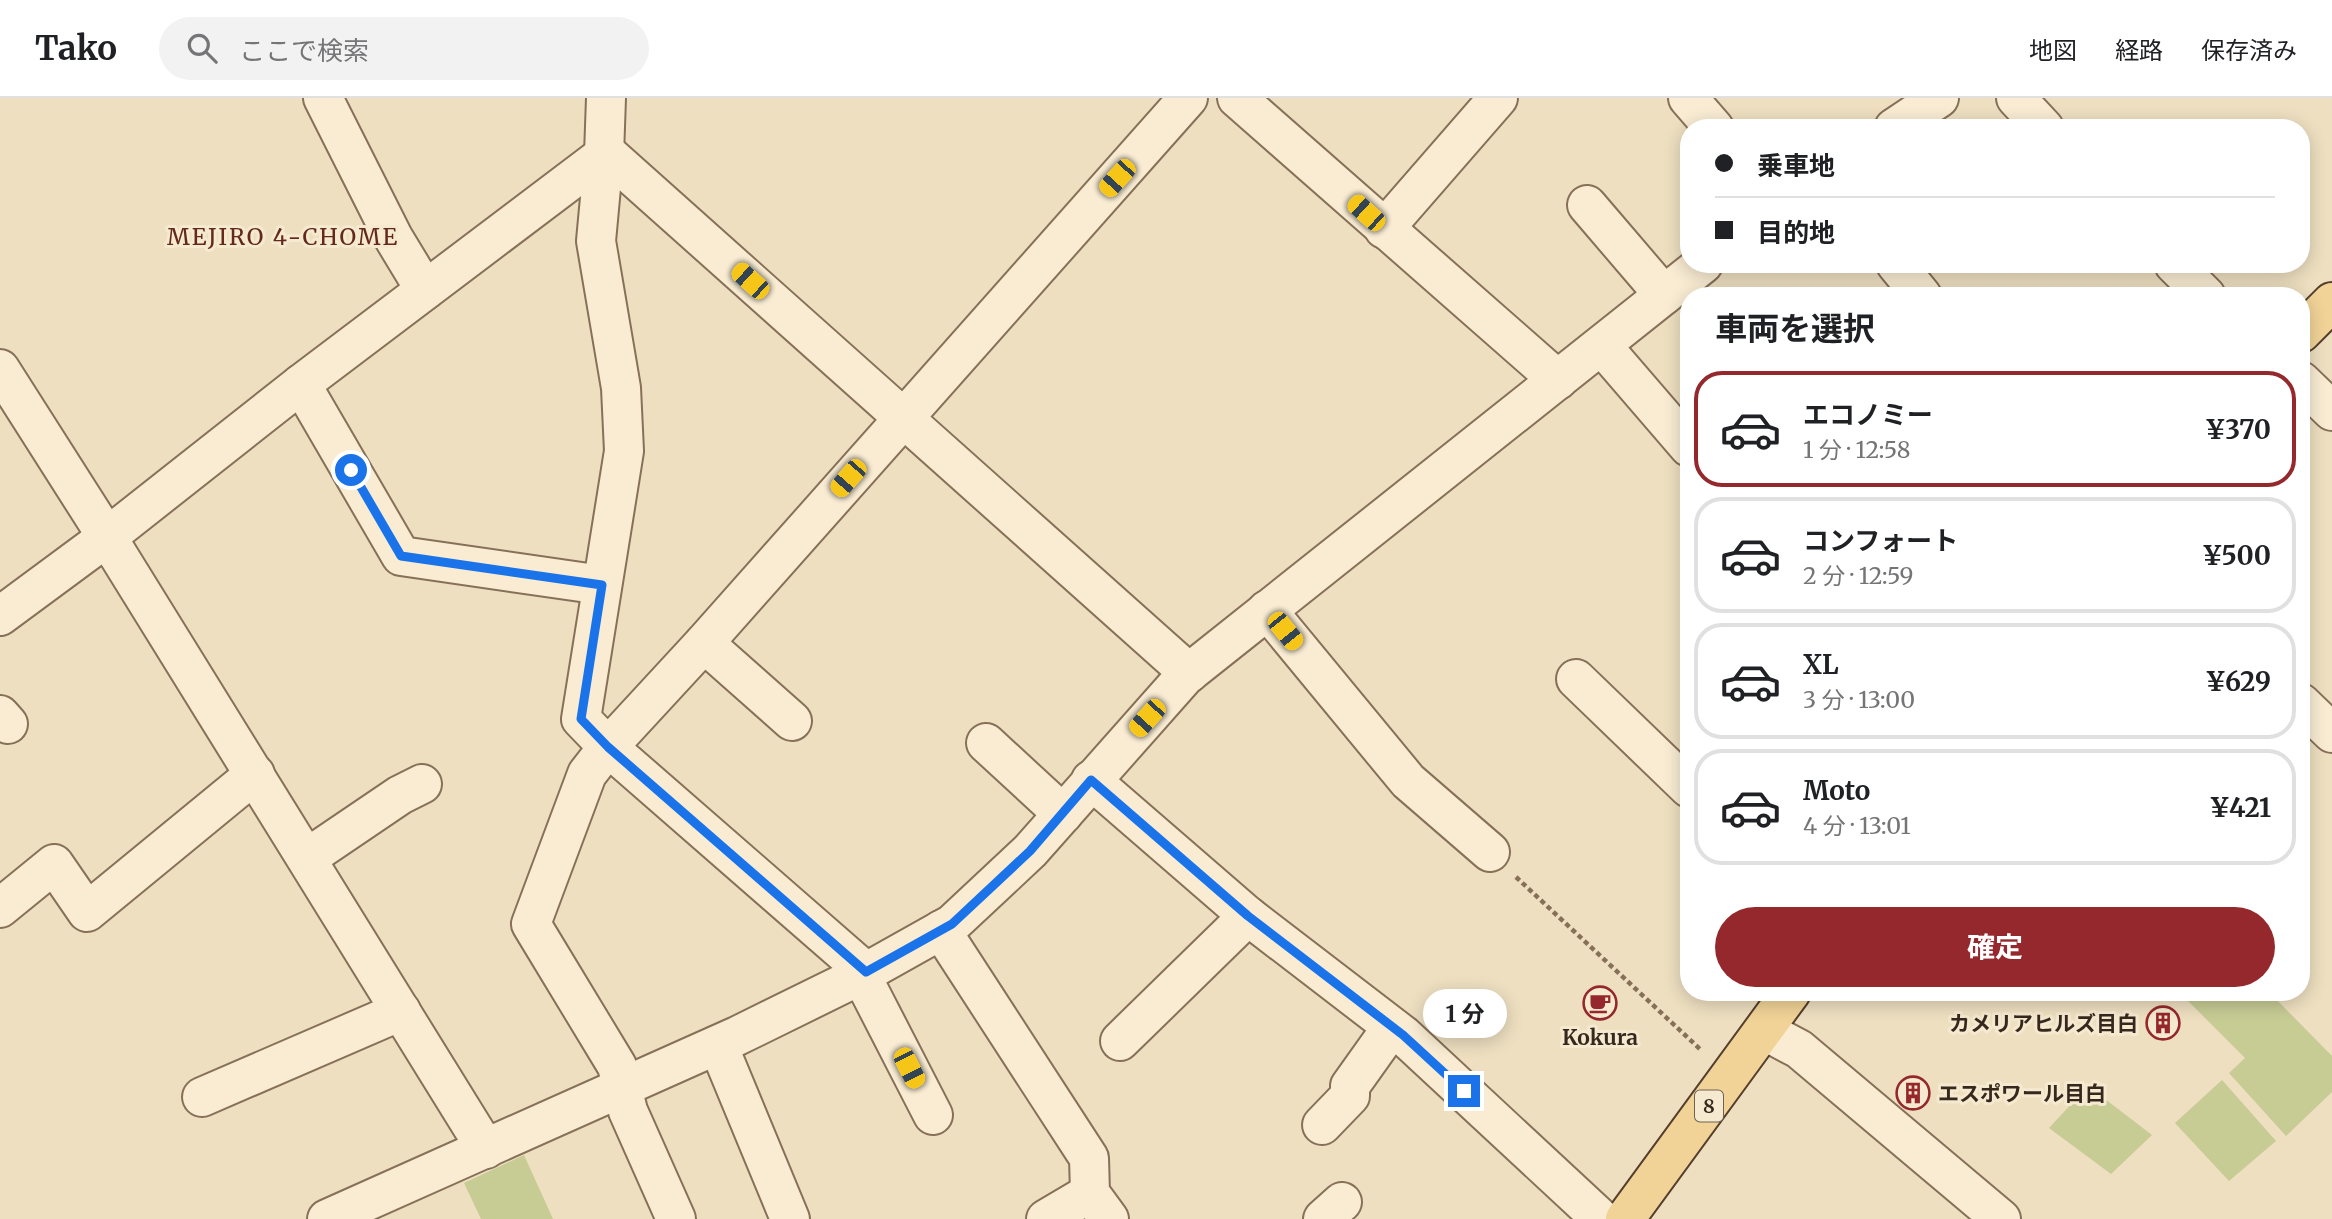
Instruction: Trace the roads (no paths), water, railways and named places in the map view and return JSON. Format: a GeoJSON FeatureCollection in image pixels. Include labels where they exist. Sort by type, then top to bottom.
{"type":"FeatureCollection","features":[{"type":"Feature","properties":{"kind":"main road"},"geometry":{"type":"LineString","coordinates":[[2310,324],[2332,302]]}},
{"type":"Feature","properties":{"kind":"main road","name":"8"},"geometry":{"type":"LineString","coordinates":[[1626,1219],[1785,1001]]}},
{"type":"Feature","properties":{"kind":"street"},"geometry":{"type":"LineString","coordinates":[[323,98],[393,237],[425,290]]}},
{"type":"Feature","properties":{"kind":"street"},"geometry":{"type":"LineString","coordinates":[[606,98],[596,241],[621,388],[624,451],[581,719],[608,747],[864,974],[933,1115]]}},
{"type":"Feature","properties":{"kind":"street"},"geometry":{"type":"LineString","coordinates":[[676,1219],[628,1111],[617,1066],[531,924],[587,774],[608,747],[704,643],[1188,98]]}},
{"type":"Feature","properties":{"kind":"street"},"geometry":{"type":"LineString","coordinates":[[1237,98],[1558,380]]}},
{"type":"Feature","properties":{"kind":"street"},"geometry":{"type":"LineString","coordinates":[[1384,229],[1497,98]]}},
{"type":"Feature","properties":{"kind":"street"},"geometry":{"type":"LineString","coordinates":[[1688,98],[1706,119]]}},
{"type":"Feature","properties":{"kind":"street"},"geometry":{"type":"LineString","coordinates":[[1908,119],[1939,98]]}},
{"type":"Feature","properties":{"kind":"street"},"geometry":{"type":"LineString","coordinates":[[2016,98],[2036,119]]}},
{"type":"Feature","properties":{"kind":"street"},"geometry":{"type":"LineString","coordinates":[[0,616],[107,537],[300,384],[604,155]]}},
{"type":"Feature","properties":{"kind":"street"},"geometry":{"type":"LineString","coordinates":[[604,155],[611,157],[1189,673]]}},
{"type":"Feature","properties":{"kind":"street"},"geometry":{"type":"LineString","coordinates":[[1587,205],[1664,295]]}},
{"type":"Feature","properties":{"kind":"street"},"geometry":{"type":"LineString","coordinates":[[327,1219],[718,1045],[864,974],[952,924],[1030,851],[1189,673],[1692,273]]}},
{"type":"Feature","properties":{"kind":"street"},"geometry":{"type":"LineString","coordinates":[[1903,273],[1915,287]]}},
{"type":"Feature","properties":{"kind":"street"},"geometry":{"type":"LineString","coordinates":[[1602,346],[1680,437]]}},
{"type":"Feature","properties":{"kind":"street"},"geometry":{"type":"LineString","coordinates":[[0,369],[486,1149]]}},
{"type":"Feature","properties":{"kind":"street"},"geometry":{"type":"LineString","coordinates":[[300,384],[401,556],[602,585]]}},
{"type":"Feature","properties":{"kind":"street"},"geometry":{"type":"LineString","coordinates":[[2310,390],[2332,411]]}},
{"type":"Feature","properties":{"kind":"street"},"geometry":{"type":"LineString","coordinates":[[1267,610],[1408,781],[1490,852]]}},
{"type":"Feature","properties":{"kind":"street"},"geometry":{"type":"LineString","coordinates":[[704,643],[792,721]]}},
{"type":"Feature","properties":{"kind":"street"},"geometry":{"type":"LineString","coordinates":[[1576,679],[1680,779]]}},
{"type":"Feature","properties":{"kind":"street"},"geometry":{"type":"LineString","coordinates":[[2310,712],[2332,733]]}},
{"type":"Feature","properties":{"kind":"street"},"geometry":{"type":"LineString","coordinates":[[986,743],[1063,814]]}},
{"type":"Feature","properties":{"kind":"street"},"geometry":{"type":"LineString","coordinates":[[0,908],[54,864],[87,912],[255,775]]}},
{"type":"Feature","properties":{"kind":"street"},"geometry":{"type":"LineString","coordinates":[[1091,780],[1248,916],[1392,1027],[1601,1219]]}},
{"type":"Feature","properties":{"kind":"street"},"geometry":{"type":"LineString","coordinates":[[307,858],[400,795],[422,784]]}},
{"type":"Feature","properties":{"kind":"street"},"geometry":{"type":"LineString","coordinates":[[1120,1041],[1248,916]]}},
{"type":"Feature","properties":{"kind":"street"},"geometry":{"type":"LineString","coordinates":[[941,930],[1090,1158],[1099,1206],[1046,1219]]}},
{"type":"Feature","properties":{"kind":"street"},"geometry":{"type":"LineString","coordinates":[[202,1097],[401,1011]]}},
{"type":"Feature","properties":{"kind":"street"},"geometry":{"type":"LineString","coordinates":[[1322,1125],[1349,1097],[1350,1086],[1392,1027]]}},
{"type":"Feature","properties":{"kind":"street"},"geometry":{"type":"LineString","coordinates":[[1765,1031],[1799,1049],[2001,1219]]}},
{"type":"Feature","properties":{"kind":"street"},"geometry":{"type":"LineString","coordinates":[[718,1045],[790,1219]]}},
{"type":"Feature","properties":{"kind":"place","name":"Kokura"},"geometry":{"type":"Point","coordinates":[1600,1003]}},
{"type":"Feature","properties":{"kind":"place","name":"カメリアヒルズ目白"},"geometry":{"type":"Point","coordinates":[2163,1023]}},
{"type":"Feature","properties":{"kind":"place","name":"エスポワール目白"},"geometry":{"type":"Point","coordinates":[1913,1093]}},
{"type":"Feature","properties":{"kind":"district","name":"MEJIRO 4-CHOME"},"geometry":{"type":"Point","coordinates":[283,236]}}]}
